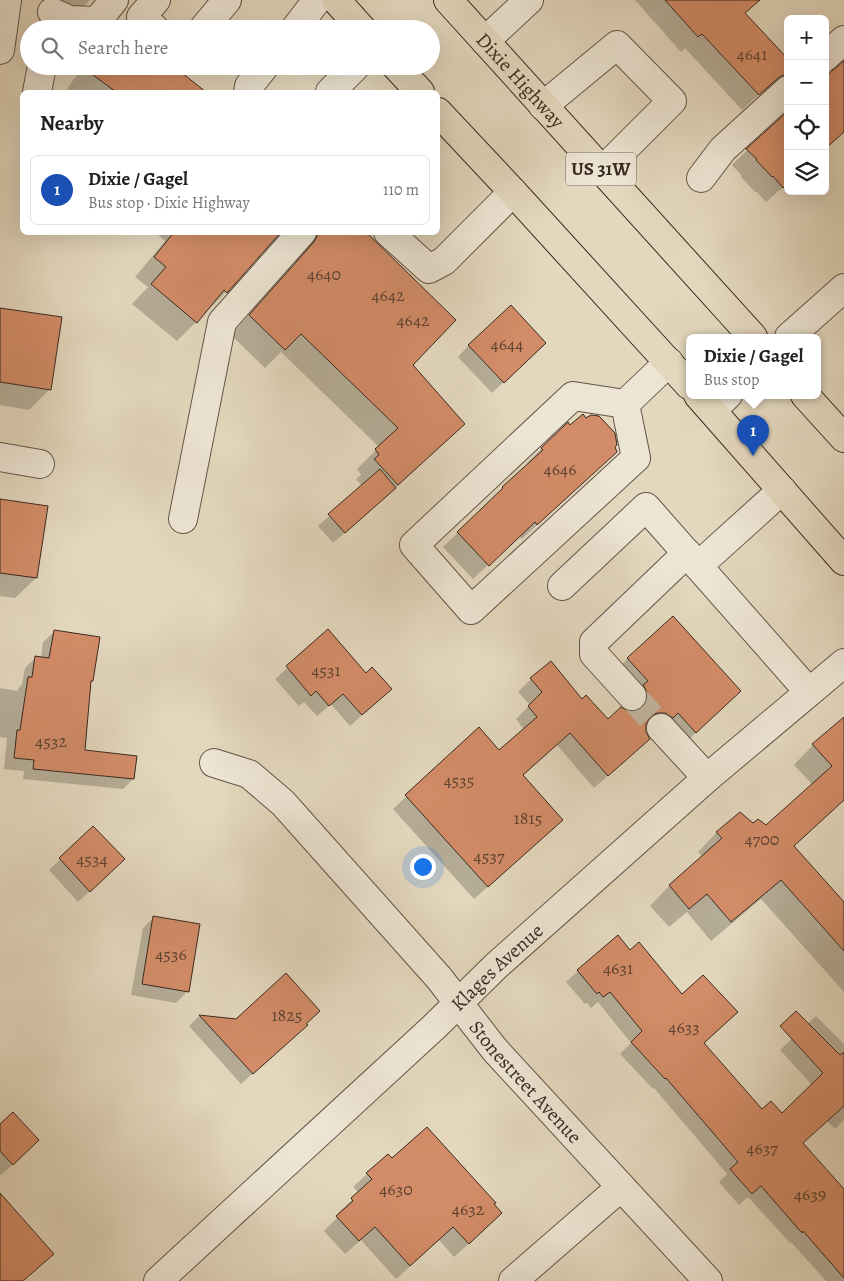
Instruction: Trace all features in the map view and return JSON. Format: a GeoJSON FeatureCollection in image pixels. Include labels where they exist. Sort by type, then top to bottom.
{"type":"FeatureCollection","features":[{"type":"Feature","properties":{"kind":"main road"},"geometry":{"type":"LineString","coordinates":[[336,0],[354,20]]}},
{"type":"Feature","properties":{"kind":"main road","name":"Dixie Highway"},"geometry":{"type":"LineString","coordinates":[[448,0],[750,334]]}},
{"type":"Feature","properties":{"kind":"main road"},"geometry":{"type":"LineString","coordinates":[[404,75],[418,90]]}},
{"type":"Feature","properties":{"kind":"main road"},"geometry":{"type":"LineString","coordinates":[[440,114],[686,382]]}},
{"type":"Feature","properties":{"kind":"main road"},"geometry":{"type":"LineString","coordinates":[[809,399],[844,438]]}},
{"type":"Feature","properties":{"kind":"main road"},"geometry":{"type":"LineString","coordinates":[[713,400],[782,490],[844,561]]}},
{"type":"Feature","properties":{"kind":"street"},"geometry":{"type":"LineString","coordinates":[[0,50],[7,0]]}},
{"type":"Feature","properties":{"kind":"street"},"geometry":{"type":"LineString","coordinates":[[98,20],[114,0]]}},
{"type":"Feature","properties":{"kind":"street"},"geometry":{"type":"LineString","coordinates":[[144,20],[141,17],[156,0]]}},
{"type":"Feature","properties":{"kind":"street"},"geometry":{"type":"LineString","coordinates":[[210,20],[227,0]]}},
{"type":"Feature","properties":{"kind":"street"},"geometry":{"type":"LineString","coordinates":[[301,20],[317,0]]}},
{"type":"Feature","properties":{"kind":"street"},"geometry":{"type":"LineString","coordinates":[[485,41],[529,0]]}},
{"type":"Feature","properties":{"kind":"street"},"geometry":{"type":"LineString","coordinates":[[50,13],[69,20]]}},
{"type":"Feature","properties":{"kind":"street"},"geometry":{"type":"LineString","coordinates":[[829,53],[844,40]]}},
{"type":"Feature","properties":{"kind":"street"},"geometry":{"type":"LineString","coordinates":[[543,106],[617,44],[672,101],[602,171]]}},
{"type":"Feature","properties":{"kind":"street"},"geometry":{"type":"LineString","coordinates":[[37,90],[40,75]]}},
{"type":"Feature","properties":{"kind":"street"},"geometry":{"type":"LineString","coordinates":[[248,90],[249,86],[258,75]]}},
{"type":"Feature","properties":{"kind":"street"},"geometry":{"type":"LineString","coordinates":[[332,90],[347,75]]}},
{"type":"Feature","properties":{"kind":"street"},"geometry":{"type":"LineString","coordinates":[[701,178],[723,149],[784,94]]}},
{"type":"Feature","properties":{"kind":"street"},"geometry":{"type":"LineString","coordinates":[[391,235],[429,269],[444,261],[513,192]]}},
{"type":"Feature","properties":{"kind":"street"},"geometry":{"type":"LineString","coordinates":[[183,519],[222,322],[299,235]]}},
{"type":"Feature","properties":{"kind":"street"},"geometry":{"type":"LineString","coordinates":[[793,334],[842,295]]}},
{"type":"Feature","properties":{"kind":"street"},"geometry":{"type":"LineString","coordinates":[[625,404],[669,362]]}},
{"type":"Feature","properties":{"kind":"street"},"geometry":{"type":"LineString","coordinates":[[573,396],[625,404],[636,458],[471,610],[414,545],[573,396]]}},
{"type":"Feature","properties":{"kind":"street"},"geometry":{"type":"LineString","coordinates":[[0,457],[40,464]]}},
{"type":"Feature","properties":{"kind":"street"},"geometry":{"type":"LineString","coordinates":[[632,696],[594,654],[594,642],[692,559],[782,490]]}},
{"type":"Feature","properties":{"kind":"street"},"geometry":{"type":"LineString","coordinates":[[562,586],[646,507],[809,692]]}},
{"type":"Feature","properties":{"kind":"street","name":"Klages Avenue"},"geometry":{"type":"LineString","coordinates":[[158,1281],[434,1027],[496,966],[707,778],[844,662]]}},
{"type":"Feature","properties":{"kind":"street"},"geometry":{"type":"LineString","coordinates":[[661,728],[707,778]]}},
{"type":"Feature","properties":{"kind":"street","name":"Stonestreet Avenue"},"geometry":{"type":"LineString","coordinates":[[214,763],[249,774],[283,803],[438,978],[495,1050],[708,1281]]}},
{"type":"Feature","properties":{"kind":"street"},"geometry":{"type":"LineString","coordinates":[[514,1281],[621,1187]]}},
{"type":"Feature","properties":{"kind":"building"},"geometry":{"type":"Polygon","coordinates":[[[665,0],[760,0],[745,13],[784,55],[784,75],[759,95],[702,34],[698,37],[665,0]]]}},
{"type":"Feature","properties":{"kind":"building"},"geometry":{"type":"Polygon","coordinates":[[[844,61],[844,132],[829,145],[829,105],[829,74],[844,61]]]}},
{"type":"Feature","properties":{"kind":"building"},"geometry":{"type":"Polygon","coordinates":[[[93,75],[185,75],[203,90],[113,90],[93,75]]]}},
{"type":"Feature","properties":{"kind":"building"},"geometry":{"type":"Polygon","coordinates":[[[784,115],[783,188],[757,159],[746,149],[784,115]]]}},
{"type":"Feature","properties":{"kind":"building"},"geometry":{"type":"Polygon","coordinates":[[[172,235],[278,235],[227,293],[224,290],[197,323],[151,284],[166,267],[154,257],[172,235]]]}},
{"type":"Feature","properties":{"kind":"building"},"geometry":{"type":"Polygon","coordinates":[[[369,235],[456,320],[413,365],[465,424],[398,485],[374,459],[379,455],[375,449],[398,428],[301,334],[285,350],[249,315],[314,242],[317,236],[369,235]]]}},
{"type":"Feature","properties":{"kind":"building"},"geometry":{"type":"Polygon","coordinates":[[[511,305],[546,343],[504,383],[468,345],[511,305]]]}},
{"type":"Feature","properties":{"kind":"building"},"geometry":{"type":"Polygon","coordinates":[[[0,308],[62,317],[51,390],[0,382],[0,308]]]}},
{"type":"Feature","properties":{"kind":"building"},"geometry":{"type":"Polygon","coordinates":[[[583,414],[586,418],[591,415],[599,416],[615,433],[617,452],[537,525],[535,522],[489,566],[457,532],[502,487],[543,450],[541,448],[568,422],[570,425],[583,414]]]}},
{"type":"Feature","properties":{"kind":"building"},"geometry":{"type":"Polygon","coordinates":[[[380,469],[396,488],[345,533],[328,514],[380,469]]]}},
{"type":"Feature","properties":{"kind":"building"},"geometry":{"type":"Polygon","coordinates":[[[0,499],[48,506],[37,578],[0,573],[0,499]]]}},
{"type":"Feature","properties":{"kind":"building"},"geometry":{"type":"Polygon","coordinates":[[[673,616],[741,691],[696,733],[678,713],[673,718],[665,713],[657,713],[651,716],[646,724],[646,732],[650,739],[608,776],[570,733],[523,775],[563,820],[488,887],[405,795],[479,727],[499,750],[537,717],[528,706],[542,692],[530,678],[551,661],[582,699],[586,695],[608,719],[621,707],[628,711],[636,711],[642,708],[647,700],[647,692],[643,685],[648,681],[627,658],[673,616]]]}},
{"type":"Feature","properties":{"kind":"building"},"geometry":{"type":"Polygon","coordinates":[[[328,629],[366,673],[372,667],[392,689],[362,715],[343,694],[329,706],[316,691],[311,696],[286,666],[328,629]]]}},
{"type":"Feature","properties":{"kind":"building"},"geometry":{"type":"Polygon","coordinates":[[[54,630],[100,637],[93,681],[91,681],[85,750],[137,756],[134,779],[33,769],[34,760],[14,758],[17,730],[20,730],[28,677],[32,677],[35,656],[49,658],[54,630]]]}},
{"type":"Feature","properties":{"kind":"building"},"geometry":{"type":"Polygon","coordinates":[[[844,717],[844,800],[794,846],[844,902],[844,951],[781,880],[731,922],[707,894],[689,909],[669,885],[722,838],[716,832],[740,812],[753,823],[758,819],[766,825],[832,766],[812,744],[844,717]]]}},
{"type":"Feature","properties":{"kind":"building"},"geometry":{"type":"Polygon","coordinates":[[[93,826],[125,859],[90,892],[59,858],[93,826]]]}},
{"type":"Feature","properties":{"kind":"building"},"geometry":{"type":"Polygon","coordinates":[[[153,916],[200,924],[189,992],[142,984],[153,916]]]}},
{"type":"Feature","properties":{"kind":"building"},"geometry":{"type":"Polygon","coordinates":[[[618,935],[630,950],[639,942],[682,994],[703,975],[738,1012],[704,1043],[762,1109],[771,1101],[782,1113],[823,1073],[780,1026],[796,1011],[840,1055],[844,1052],[844,1106],[803,1143],[844,1189],[844,1278],[761,1186],[752,1194],[730,1169],[738,1162],[666,1078],[631,1042],[642,1031],[610,992],[603,997],[599,992],[597,994],[577,970],[618,935]]]}},
{"type":"Feature","properties":{"kind":"building"},"geometry":{"type":"Polygon","coordinates":[[[286,973],[320,1011],[306,1024],[308,1025],[253,1074],[199,1015],[236,1019],[286,973]]]}},
{"type":"Feature","properties":{"kind":"building"},"geometry":{"type":"Polygon","coordinates":[[[13,1112],[39,1140],[13,1165],[0,1151],[0,1124],[13,1112]]]}},
{"type":"Feature","properties":{"kind":"building"},"geometry":{"type":"Polygon","coordinates":[[[427,1127],[496,1203],[494,1204],[502,1213],[469,1244],[453,1227],[410,1266],[375,1227],[359,1241],[336,1216],[353,1201],[351,1198],[372,1179],[366,1173],[388,1154],[392,1158],[427,1127]]]}},
{"type":"Feature","properties":{"kind":"building"},"geometry":{"type":"Polygon","coordinates":[[[0,1193],[54,1254],[23,1281],[0,1281],[0,1193]]]}},
{"type":"Feature","properties":{"kind":"tunnel"},"geometry":{"type":"LineString","coordinates":[[632,696],[661,728]]}},
{"type":"Feature","properties":{"kind":"place","name":"Dixie / Gagel"},"geometry":{"type":"Point","coordinates":[753,456]}}]}
